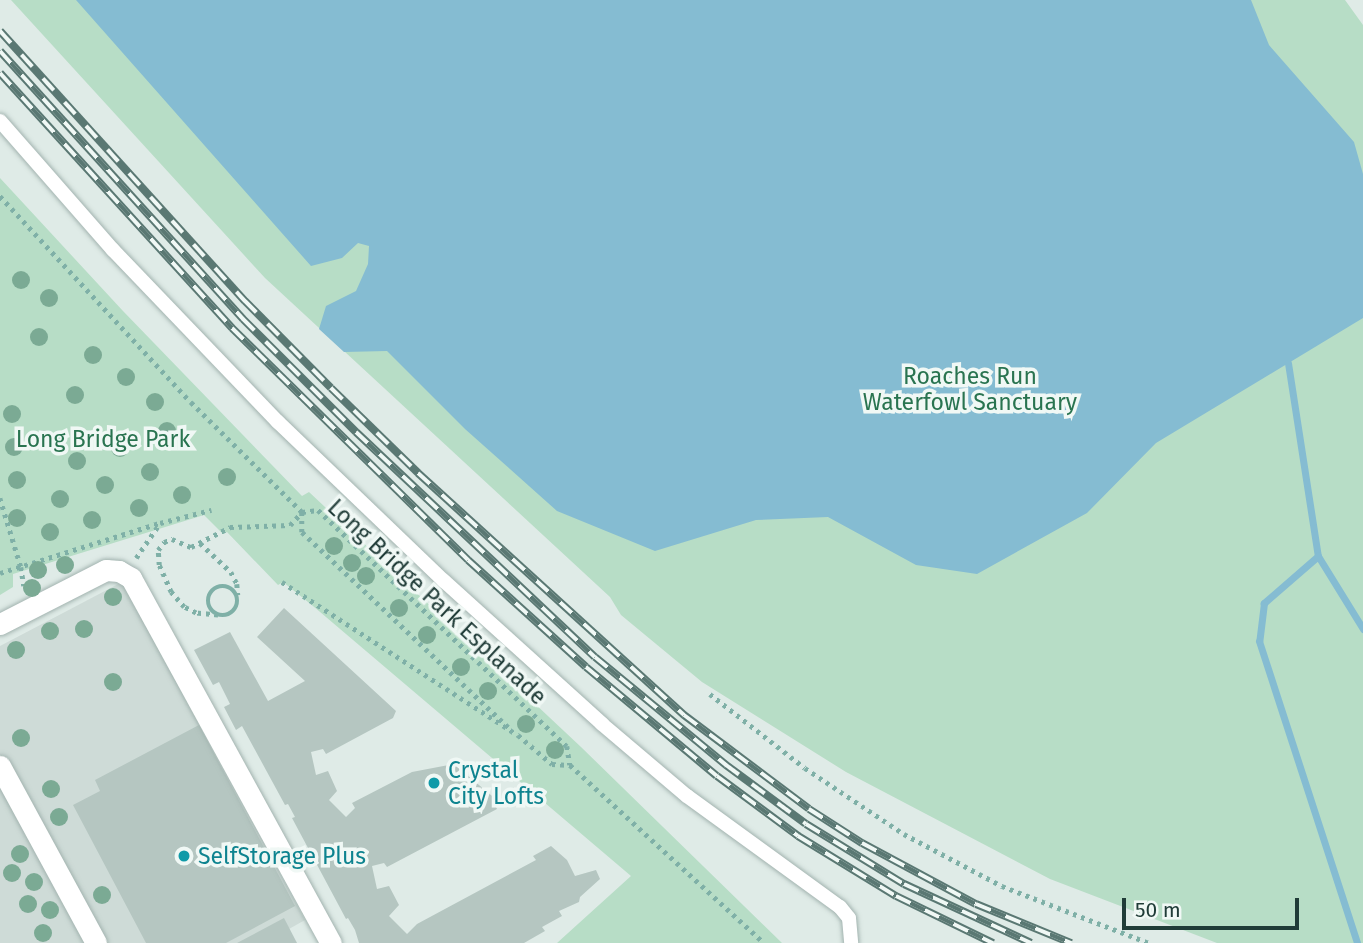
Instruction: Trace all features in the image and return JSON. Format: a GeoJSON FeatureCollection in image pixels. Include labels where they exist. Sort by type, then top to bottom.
{"type":"FeatureCollection","features":[{"type":"Feature","properties":{"kind":"street"},"geometry":{"type":"LineString","coordinates":[[0,624],[106,570],[129,568],[331,943]]}},
{"type":"Feature","properties":{"kind":"street"},"geometry":{"type":"LineString","coordinates":[[0,766],[96,943]]}},
{"type":"Feature","properties":{"kind":"lane"},"geometry":{"type":"LineString","coordinates":[[0,121],[113,250],[288,431],[444,581],[613,733],[687,796],[840,907],[849,918],[851,943]]}},
{"type":"Feature","properties":{"kind":"path","name":"Long Bridge Park Esplanade"},"geometry":{"type":"LineString","coordinates":[[0,196],[191,402],[302,512],[318,510],[567,746],[570,765],[764,943]]}},
{"type":"Feature","properties":{"kind":"path"},"geometry":{"type":"LineString","coordinates":[[0,498],[21,566],[24,586]]}},
{"type":"Feature","properties":{"kind":"path"},"geometry":{"type":"LineString","coordinates":[[0,573],[160,523],[211,510]]}},
{"type":"Feature","properties":{"kind":"path"},"geometry":{"type":"LineString","coordinates":[[200,543],[231,572],[237,584],[238,596],[234,612],[218,615],[195,613],[184,607],[171,592],[159,565],[159,550],[164,542],[173,539],[191,547],[230,527],[290,524],[302,512]]}},
{"type":"Feature","properties":{"kind":"path"},"geometry":{"type":"LineString","coordinates":[[302,512],[302,532],[518,735],[552,764],[570,765]]}},
{"type":"Feature","properties":{"kind":"path"},"geometry":{"type":"LineString","coordinates":[[129,568],[160,523]]}},
{"type":"Feature","properties":{"kind":"path"},"geometry":{"type":"LineString","coordinates":[[282,582],[518,735]]}},
{"type":"Feature","properties":{"kind":"path"},"geometry":{"type":"LineString","coordinates":[[218,615],[208,603],[215,588],[225,586],[238,596]]}},
{"type":"Feature","properties":{"kind":"path"},"geometry":{"type":"LineString","coordinates":[[710,694],[805,768],[904,834],[1002,886],[1149,943]]}},
{"type":"Feature","properties":{"kind":"shaded area"},"geometry":{"type":"Polygon","coordinates":[[[122,582],[305,920],[264,943],[0,943],[0,646],[122,582]]]}},
{"type":"Feature","properties":{"kind":"green space","name":"Roaches Run Waterfowl Sanctuary"},"geometry":{"type":"Polygon","coordinates":[[[11,0],[1345,0],[1363,25],[1363,943],[1217,943],[1050,879],[846,772],[702,682],[621,615],[610,597],[265,278],[11,0]]]}},
{"type":"Feature","properties":{"kind":"green space","name":"Long Bridge Park"},"geometry":{"type":"Polygon","coordinates":[[[0,178],[123,311],[302,496],[309,492],[581,747],[782,943],[557,943],[631,876],[313,606],[283,582],[278,585],[227,532],[223,534],[204,515],[13,574],[13,587],[0,595],[0,178]]]}},
{"type":"Feature","properties":{"kind":"water","name":"Roaches Run Waterfowl Sanctuary"},"geometry":{"type":"Polygon","coordinates":[[[76,0],[1251,0],[1269,45],[1354,142],[1363,174],[1363,318],[1156,443],[1087,513],[977,574],[916,565],[828,517],[756,520],[655,551],[557,511],[465,429],[387,351],[344,352],[319,329],[326,306],[356,291],[368,264],[369,246],[358,243],[342,258],[311,266],[76,0]]]}},
{"type":"Feature","properties":{"kind":"building","name":"Crystal City Lofts"},"geometry":{"type":"Polygon","coordinates":[[[284,608],[396,711],[393,718],[326,754],[323,749],[311,752],[316,775],[328,771],[337,791],[329,800],[346,817],[355,808],[352,803],[412,772],[454,764],[498,801],[495,805],[497,809],[387,867],[384,863],[372,866],[377,889],[389,886],[399,905],[389,916],[407,934],[417,924],[536,860],[533,856],[551,846],[567,860],[575,876],[596,870],[600,879],[580,897],[579,902],[559,911],[562,916],[542,927],[545,931],[524,943],[359,943],[355,930],[348,918],[346,919],[292,818],[295,817],[288,804],[285,805],[242,726],[236,730],[224,707],[230,704],[219,682],[213,685],[194,650],[230,632],[268,701],[305,681],[257,637],[284,608]]]}},
{"type":"Feature","properties":{"kind":"building","name":"SelfStorage Plus"},"geometry":{"type":"Polygon","coordinates":[[[199,725],[295,906],[226,943],[146,943],[73,805],[100,791],[95,780],[199,725]]]}},
{"type":"Feature","properties":{"kind":"building"},"geometry":{"type":"Polygon","coordinates":[[[284,918],[297,943],[237,943],[284,918]]]}},
{"type":"Feature","properties":{"kind":"waterway"},"geometry":{"type":"LineString","coordinates":[[1288,363],[1318,556],[1363,629]]}},
{"type":"Feature","properties":{"kind":"waterway"},"geometry":{"type":"LineString","coordinates":[[1318,556],[1264,603],[1259,641],[1357,943]]}},
{"type":"Feature","properties":{"kind":"railway"},"geometry":{"type":"LineString","coordinates":[[0,31],[245,301],[331,388],[418,473],[684,715],[809,809],[862,843],[976,904],[1071,943]]}},
{"type":"Feature","properties":{"kind":"railway"},"geometry":{"type":"LineString","coordinates":[[0,51],[243,319],[356,432],[595,657],[726,765],[806,824],[904,884],[1031,943]]}},
{"type":"Feature","properties":{"kind":"railway"},"geometry":{"type":"LineString","coordinates":[[0,73],[232,328],[468,560],[586,667],[717,776],[798,836],[896,896],[993,943]]}},
{"type":"Feature","properties":{"kind":"place","name":"Crystal City Lofts"},"geometry":{"type":"Point","coordinates":[434,783]}},
{"type":"Feature","properties":{"kind":"place","name":"SelfStorage Plus"},"geometry":{"type":"Point","coordinates":[184,856]}}]}
